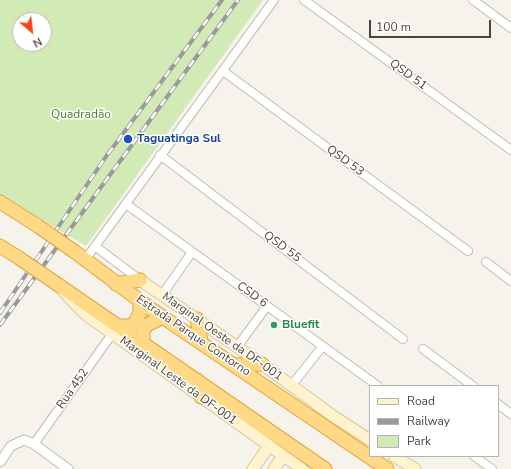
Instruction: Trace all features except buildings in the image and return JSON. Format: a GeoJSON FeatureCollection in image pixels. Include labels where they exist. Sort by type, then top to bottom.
{"type":"FeatureCollection","features":[{"type":"Feature","properties":{"kind":"highway","name":"Estrada Parque Contorno"},"geometry":{"type":"LineString","coordinates":[[0,202],[38,226],[163,317],[236,365],[369,457]]}},
{"type":"Feature","properties":{"kind":"highway"},"geometry":{"type":"LineString","coordinates":[[0,246],[58,285],[116,330],[143,342],[326,469]]}},
{"type":"Feature","properties":{"kind":"highway"},"geometry":{"type":"LineString","coordinates":[[116,284],[140,280]]}},
{"type":"Feature","properties":{"kind":"highway"},"geometry":{"type":"LineString","coordinates":[[116,330],[135,323],[140,312],[140,301]]}},
{"type":"Feature","properties":{"kind":"highway"},"geometry":{"type":"LineString","coordinates":[[143,342],[143,331],[147,325],[163,317]]}},
{"type":"Feature","properties":{"kind":"highway"},"geometry":{"type":"LineString","coordinates":[[197,319],[201,342]]}},
{"type":"Feature","properties":{"kind":"highway"},"geometry":{"type":"LineString","coordinates":[[236,365],[262,364]]}},
{"type":"Feature","properties":{"kind":"highway"},"geometry":{"type":"LineString","coordinates":[[197,380],[201,397]]}},
{"type":"Feature","properties":{"kind":"highway","name":"Estrada Parque Contorno"},"geometry":{"type":"LineString","coordinates":[[370,457],[387,469]]}},
{"type":"Feature","properties":{"kind":"main road","name":"Marginal Oeste da DF-001"},"geometry":{"type":"LineString","coordinates":[[140,280],[262,364],[333,416],[369,439]]}},
{"type":"Feature","properties":{"kind":"main road","name":"Marginal Leste da DF-001"},"geometry":{"type":"LineString","coordinates":[[116,330],[201,397],[302,469]]}},
{"type":"Feature","properties":{"kind":"main road"},"geometry":{"type":"LineString","coordinates":[[253,469],[269,446]]}},
{"type":"Feature","properties":{"kind":"main road"},"geometry":{"type":"LineString","coordinates":[[274,469],[283,456]]}},
{"type":"Feature","properties":{"kind":"main road"},"geometry":{"type":"LineString","coordinates":[[396,457],[415,469]]}},
{"type":"Feature","properties":{"kind":"street"},"geometry":{"type":"LineString","coordinates":[[80,256],[95,246],[274,0]]}},
{"type":"Feature","properties":{"kind":"street","name":"QSD 51"},"geometry":{"type":"LineString","coordinates":[[304,0],[511,150]]}},
{"type":"Feature","properties":{"kind":"street"},"geometry":{"type":"LineString","coordinates":[[473,0],[511,28]]}},
{"type":"Feature","properties":{"kind":"street","name":"QSD 53"},"geometry":{"type":"LineString","coordinates":[[223,70],[468,251]]}},
{"type":"Feature","properties":{"kind":"street","name":"QSD 55"},"geometry":{"type":"LineString","coordinates":[[160,155],[404,339]]}},
{"type":"Feature","properties":{"kind":"street","name":"CSD 6"},"geometry":{"type":"LineString","coordinates":[[126,204],[377,385]]}},
{"type":"Feature","properties":{"kind":"street","name":"Marginal Oeste da DF-001"},"geometry":{"type":"LineString","coordinates":[[95,246],[140,280]]}},
{"type":"Feature","properties":{"kind":"street"},"geometry":{"type":"LineString","coordinates":[[162,295],[192,252]]}},
{"type":"Feature","properties":{"kind":"street"},"geometry":{"type":"LineString","coordinates":[[486,262],[511,281]]}},
{"type":"Feature","properties":{"kind":"street"},"geometry":{"type":"LineString","coordinates":[[237,347],[267,306]]}},
{"type":"Feature","properties":{"kind":"street","name":"Rua 452"},"geometry":{"type":"LineString","coordinates":[[34,444],[116,330]]}},
{"type":"Feature","properties":{"kind":"street"},"geometry":{"type":"LineString","coordinates":[[291,386],[323,346]]}},
{"type":"Feature","properties":{"kind":"street"},"geometry":{"type":"LineString","coordinates":[[423,349],[472,385]]}},
{"type":"Feature","properties":{"kind":"street"},"geometry":{"type":"LineString","coordinates":[[499,405],[511,414]]}},
{"type":"Feature","properties":{"kind":"street"},"geometry":{"type":"LineString","coordinates":[[0,462],[11,446],[24,440],[34,444],[68,469]]}},
{"type":"Feature","properties":{"kind":"street"},"geometry":{"type":"LineString","coordinates":[[475,457],[489,468]]}},
{"type":"Feature","properties":{"kind":"green space","name":"Quadradão"},"geometry":{"type":"Polygon","coordinates":[[[0,0],[263,0],[86,246],[0,194],[0,0]]]}},
{"type":"Feature","properties":{"kind":"railway"},"geometry":{"type":"LineString","coordinates":[[0,313],[105,158],[222,0]]}},
{"type":"Feature","properties":{"kind":"railway"},"geometry":{"type":"LineString","coordinates":[[0,325],[238,0]]}},
{"type":"Feature","properties":{"kind":"place","name":"Taguatinga Sul"},"geometry":{"type":"Point","coordinates":[128,139]}},
{"type":"Feature","properties":{"kind":"place","name":"Bluefit"},"geometry":{"type":"Point","coordinates":[274,325]}}]}
